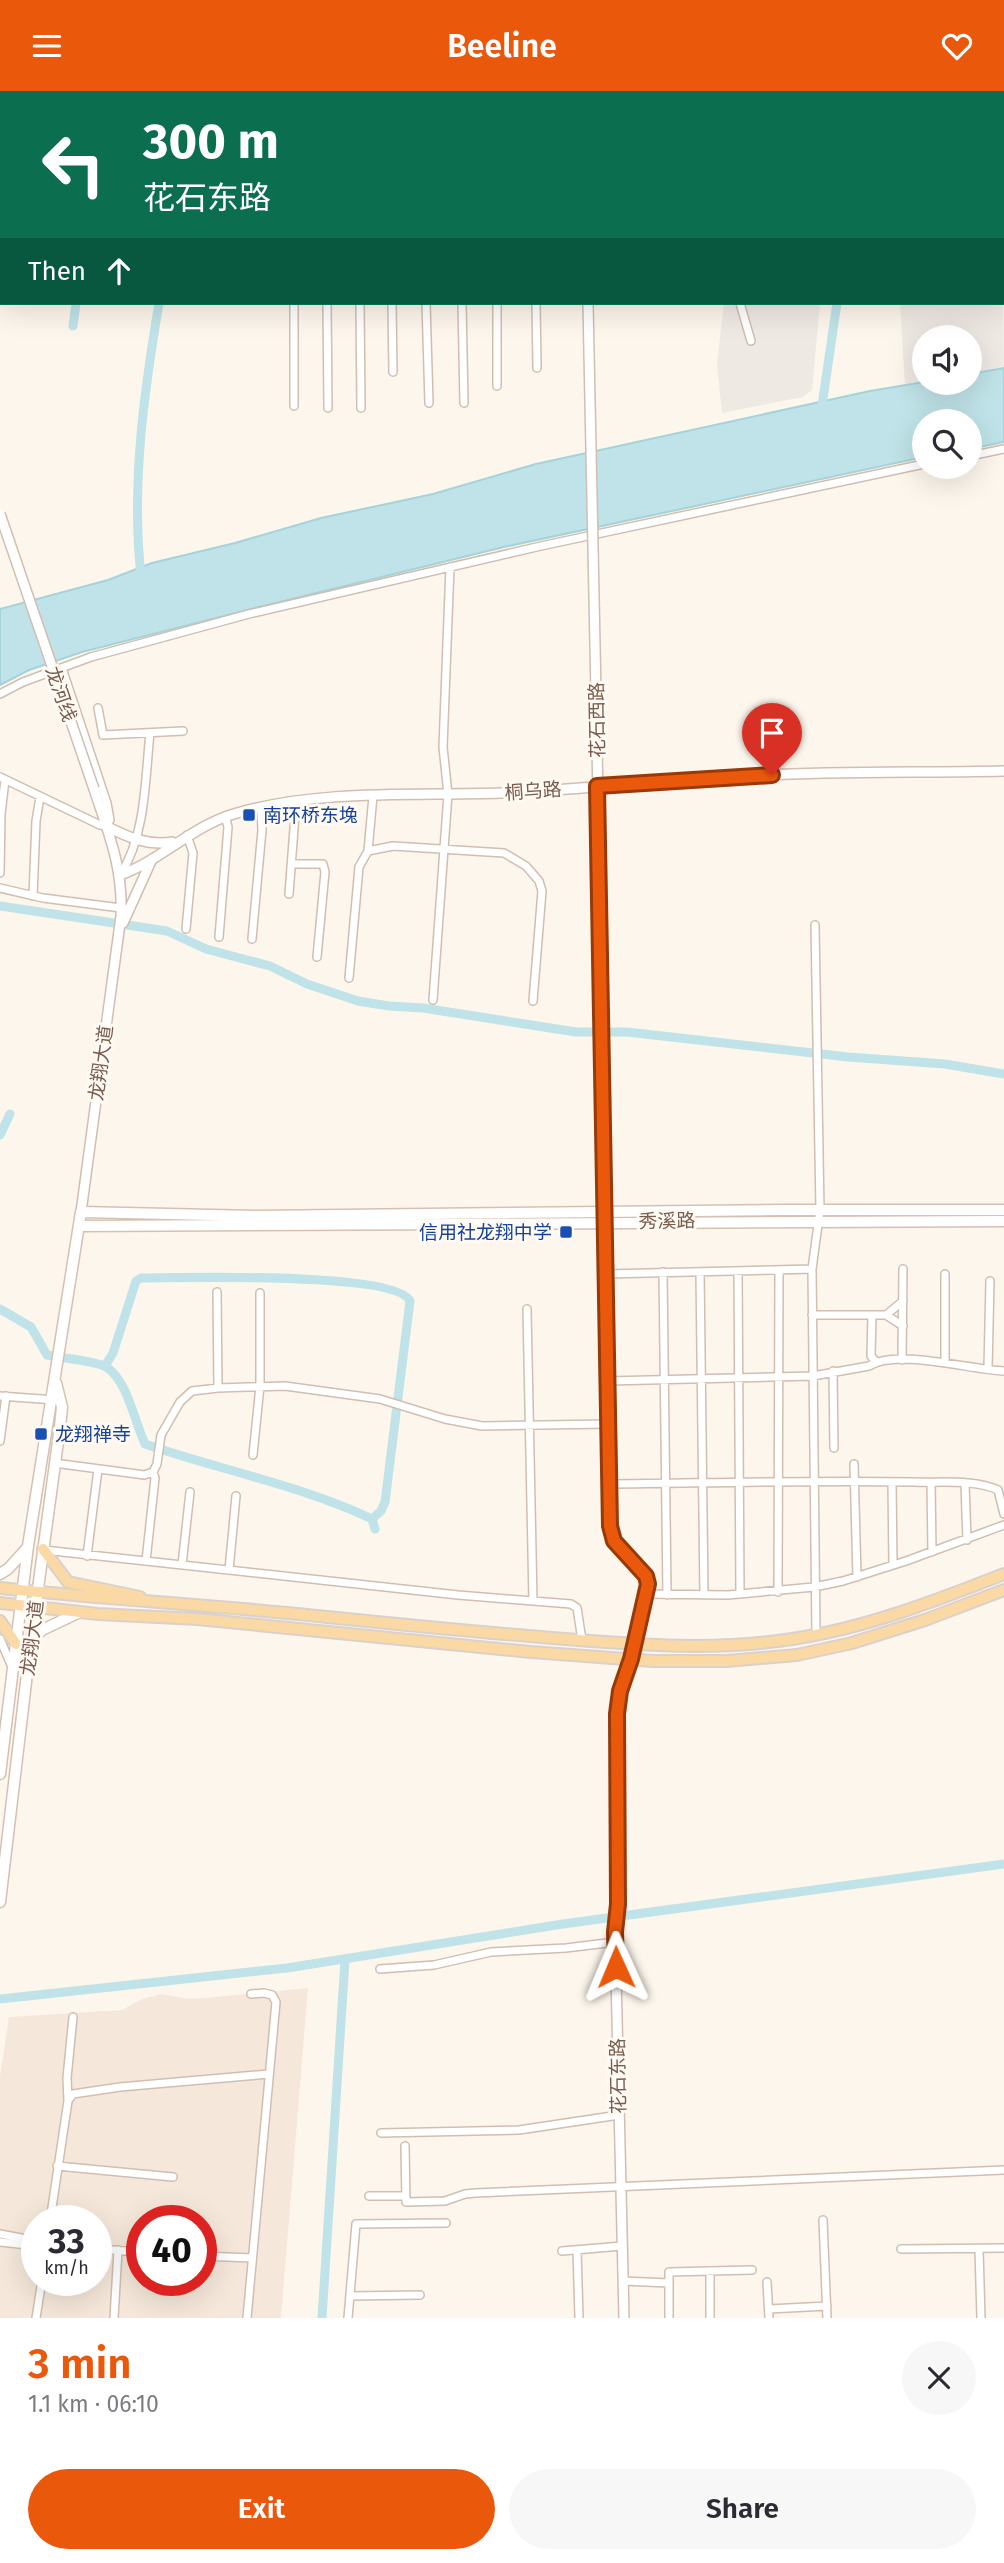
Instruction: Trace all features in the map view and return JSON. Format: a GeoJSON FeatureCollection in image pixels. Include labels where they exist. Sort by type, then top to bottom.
{"type":"FeatureCollection","features":[{"type":"Feature","properties":{"kind":"main road","name":"秀溪路"},"geometry":{"type":"LineString","coordinates":[[81,1212],[257,1216],[605,1217],[1004,1210]]}},
{"type":"Feature","properties":{"kind":"main road","name":"龙翔大道"},"geometry":{"type":"LineString","coordinates":[[0,1774],[28,1546],[55,1400],[55,1376],[81,1212]]}},
{"type":"Feature","properties":{"kind":"main road","name":"秀溪路"},"geometry":{"type":"LineString","coordinates":[[820,1215],[1004,1220]]}},
{"type":"Feature","properties":{"kind":"main road","name":"秀溪路"},"geometry":{"type":"LineString","coordinates":[[79,1226],[431,1225],[605,1217]]}},
{"type":"Feature","properties":{"kind":"main road","name":"龙翔大道"},"geometry":{"type":"LineString","coordinates":[[0,1902],[61,1417],[55,1400]]}},
{"type":"Feature","properties":{"kind":"main road"},"geometry":{"type":"LineString","coordinates":[[0,1574],[8,1569],[28,1546]]}},
{"type":"Feature","properties":{"kind":"main road"},"geometry":{"type":"LineString","coordinates":[[43,1549],[68,1582],[130,1593],[150,1600]]}},
{"type":"Feature","properties":{"kind":"main road"},"geometry":{"type":"LineString","coordinates":[[0,1588],[442,1629],[683,1647],[730,1646],[847,1629],[900,1614],[1004,1574]]}},
{"type":"Feature","properties":{"kind":"main road"},"geometry":{"type":"LineString","coordinates":[[0,1603],[139,1618],[197,1619],[531,1652],[631,1659],[727,1661],[820,1651],[897,1629],[1004,1590]]}},
{"type":"Feature","properties":{"kind":"main road"},"geometry":{"type":"LineString","coordinates":[[31,1640],[42,1630],[80,1612]]}},
{"type":"Feature","properties":{"kind":"main road"},"geometry":{"type":"LineString","coordinates":[[0,1621],[16,1644]]}},
{"type":"Feature","properties":{"kind":"street"},"geometry":{"type":"LineString","coordinates":[[293,305],[294,406]]}},
{"type":"Feature","properties":{"kind":"street"},"geometry":{"type":"LineString","coordinates":[[327,305],[328,408]]}},
{"type":"Feature","properties":{"kind":"street"},"geometry":{"type":"LineString","coordinates":[[360,305],[361,408]]}},
{"type":"Feature","properties":{"kind":"street"},"geometry":{"type":"LineString","coordinates":[[392,305],[393,372]]}},
{"type":"Feature","properties":{"kind":"street"},"geometry":{"type":"LineString","coordinates":[[426,305],[429,403]]}},
{"type":"Feature","properties":{"kind":"street"},"geometry":{"type":"LineString","coordinates":[[462,305],[464,403]]}},
{"type":"Feature","properties":{"kind":"street"},"geometry":{"type":"LineString","coordinates":[[497,305],[497,386]]}},
{"type":"Feature","properties":{"kind":"street"},"geometry":{"type":"LineString","coordinates":[[536,305],[537,368]]}},
{"type":"Feature","properties":{"kind":"street","name":"花石西路"},"geometry":{"type":"LineString","coordinates":[[588,305],[605,1217]]}},
{"type":"Feature","properties":{"kind":"street"},"geometry":{"type":"LineString","coordinates":[[741,305],[751,341]]}},
{"type":"Feature","properties":{"kind":"street"},"geometry":{"type":"LineString","coordinates":[[982,454],[1004,449]]}},
{"type":"Feature","properties":{"kind":"street"},"geometry":{"type":"LineString","coordinates":[[0,694],[62,668],[119,649],[249,614],[450,567],[912,467]]}},
{"type":"Feature","properties":{"kind":"street","name":"龙河线"},"geometry":{"type":"LineString","coordinates":[[0,514],[106,825],[120,875]]}},
{"type":"Feature","properties":{"kind":"street"},"geometry":{"type":"LineString","coordinates":[[433,1000],[448,794],[443,747],[450,567]]}},
{"type":"Feature","properties":{"kind":"street"},"geometry":{"type":"LineString","coordinates":[[62,668],[107,803],[110,820],[106,825]]}},
{"type":"Feature","properties":{"kind":"street"},"geometry":{"type":"LineString","coordinates":[[98,708],[103,735],[183,731]]}},
{"type":"Feature","properties":{"kind":"street"},"geometry":{"type":"LineString","coordinates":[[120,875],[131,855],[142,811],[150,733]]}},
{"type":"Feature","properties":{"kind":"street","name":"桐乌路"},"geometry":{"type":"LineString","coordinates":[[120,875],[137,869],[177,841],[225,816],[296,802],[373,796],[502,793],[746,776],[1004,771]]}},
{"type":"Feature","properties":{"kind":"street"},"geometry":{"type":"LineString","coordinates":[[0,873],[2,778],[136,839],[151,843],[177,841]]}},
{"type":"Feature","properties":{"kind":"street"},"geometry":{"type":"LineString","coordinates":[[349,978],[357,876],[368,851],[373,796]]}},
{"type":"Feature","properties":{"kind":"street"},"geometry":{"type":"LineString","coordinates":[[33,896],[36,821],[40,797]]}},
{"type":"Feature","properties":{"kind":"street"},"geometry":{"type":"LineString","coordinates":[[289,894],[296,802]]}},
{"type":"Feature","properties":{"kind":"street"},"geometry":{"type":"LineString","coordinates":[[252,939],[262,830],[261,807]]}},
{"type":"Feature","properties":{"kind":"street"},"geometry":{"type":"LineString","coordinates":[[219,937],[228,827],[225,816]]}},
{"type":"Feature","properties":{"kind":"street"},"geometry":{"type":"LineString","coordinates":[[186,929],[193,853],[187,835]]}},
{"type":"Feature","properties":{"kind":"street"},"geometry":{"type":"LineString","coordinates":[[368,851],[393,846],[504,853],[526,866],[539,881],[542,891],[533,1001]]}},
{"type":"Feature","properties":{"kind":"street"},"geometry":{"type":"LineString","coordinates":[[119,934],[153,858]]}},
{"type":"Feature","properties":{"kind":"street"},"geometry":{"type":"LineString","coordinates":[[292,864],[323,864],[325,871],[317,957]]}},
{"type":"Feature","properties":{"kind":"street","name":"龙翔大道"},"geometry":{"type":"LineString","coordinates":[[81,1212],[119,934],[120,875]]}},
{"type":"Feature","properties":{"kind":"street"},"geometry":{"type":"LineString","coordinates":[[0,888],[121,912]]}},
{"type":"Feature","properties":{"kind":"street"},"geometry":{"type":"LineString","coordinates":[[815,925],[820,1215],[812,1269],[816,1635]]}},
{"type":"Feature","properties":{"kind":"street"},"geometry":{"type":"LineString","coordinates":[[605,1217],[610,1526],[614,1541],[646,1576],[646,1594],[740,1594],[814,1587],[857,1577],[1004,1525]]}},
{"type":"Feature","properties":{"kind":"street"},"geometry":{"type":"LineString","coordinates":[[606,1274],[812,1269]]}},
{"type":"Feature","properties":{"kind":"street"},"geometry":{"type":"LineString","coordinates":[[902,1360],[903,1269]]}},
{"type":"Feature","properties":{"kind":"street"},"geometry":{"type":"LineString","coordinates":[[778,1592],[779,1270]]}},
{"type":"Feature","properties":{"kind":"street"},"geometry":{"type":"LineString","coordinates":[[738,1271],[740,1594]]}},
{"type":"Feature","properties":{"kind":"street"},"geometry":{"type":"LineString","coordinates":[[663,1272],[667,1595]]}},
{"type":"Feature","properties":{"kind":"street"},"geometry":{"type":"LineString","coordinates":[[700,1272],[704,1595]]}},
{"type":"Feature","properties":{"kind":"street"},"geometry":{"type":"LineString","coordinates":[[945,1274],[945,1363]]}},
{"type":"Feature","properties":{"kind":"street"},"geometry":{"type":"LineString","coordinates":[[988,1370],[990,1281]]}},
{"type":"Feature","properties":{"kind":"street"},"geometry":{"type":"LineString","coordinates":[[217,1292],[218,1388]]}},
{"type":"Feature","properties":{"kind":"street"},"geometry":{"type":"LineString","coordinates":[[253,1455],[260,1386],[260,1293]]}},
{"type":"Feature","properties":{"kind":"street"},"geometry":{"type":"LineString","coordinates":[[886,1315],[903,1301]]}},
{"type":"Feature","properties":{"kind":"street"},"geometry":{"type":"LineString","coordinates":[[527,1309],[533,1601]]}},
{"type":"Feature","properties":{"kind":"street"},"geometry":{"type":"LineString","coordinates":[[812,1315],[886,1315],[903,1326]]}},
{"type":"Feature","properties":{"kind":"street"},"geometry":{"type":"LineString","coordinates":[[872,1315],[872,1356],[876,1361]]}},
{"type":"Feature","properties":{"kind":"street"},"geometry":{"type":"LineString","coordinates":[[608,1381],[813,1376],[869,1366],[876,1361],[889,1359],[1004,1371]]}},
{"type":"Feature","properties":{"kind":"street"},"geometry":{"type":"LineString","coordinates":[[833,1371],[834,1448]]}},
{"type":"Feature","properties":{"kind":"street"},"geometry":{"type":"LineString","coordinates":[[54,1463],[144,1475],[153,1472],[157,1464],[161,1435],[180,1402],[192,1391],[218,1388],[285,1386],[380,1399],[446,1419],[482,1426],[608,1424]]}},
{"type":"Feature","properties":{"kind":"street"},"geometry":{"type":"LineString","coordinates":[[0,1441],[3,1396],[55,1400]]}},
{"type":"Feature","properties":{"kind":"street"},"geometry":{"type":"LineString","coordinates":[[854,1464],[857,1577]]}},
{"type":"Feature","properties":{"kind":"street"},"geometry":{"type":"LineString","coordinates":[[87,1556],[98,1469]]}},
{"type":"Feature","properties":{"kind":"street"},"geometry":{"type":"LineString","coordinates":[[146,1561],[155,1478],[153,1472]]}},
{"type":"Feature","properties":{"kind":"street"},"geometry":{"type":"LineString","coordinates":[[892,1482],[893,1565]]}},
{"type":"Feature","properties":{"kind":"street"},"geometry":{"type":"LineString","coordinates":[[931,1483],[932,1552]]}},
{"type":"Feature","properties":{"kind":"street"},"geometry":{"type":"LineString","coordinates":[[610,1484],[965,1484],[990,1486],[998,1490],[1004,1514]]}},
{"type":"Feature","properties":{"kind":"street"},"geometry":{"type":"LineString","coordinates":[[965,1484],[967,1540]]}},
{"type":"Feature","properties":{"kind":"street"},"geometry":{"type":"LineString","coordinates":[[182,1565],[190,1492]]}},
{"type":"Feature","properties":{"kind":"street"},"geometry":{"type":"LineString","coordinates":[[229,1570],[236,1496]]}},
{"type":"Feature","properties":{"kind":"street"},"geometry":{"type":"LineString","coordinates":[[43,1549],[87,1556],[571,1604],[577,1608],[582,1640]]}},
{"type":"Feature","properties":{"kind":"street","name":"花石东路"},"geometry":{"type":"LineString","coordinates":[[624,2318],[615,1937],[618,1904],[617,1714],[620,1691],[631,1659],[646,1594]]}},
{"type":"Feature","properties":{"kind":"street"},"geometry":{"type":"LineString","coordinates":[[0,1639],[13,1669]]}},
{"type":"Feature","properties":{"kind":"street"},"geometry":{"type":"LineString","coordinates":[[380,1969],[434,1965],[491,1952],[566,1948],[615,1937]]}},
{"type":"Feature","properties":{"kind":"street"},"geometry":{"type":"LineString","coordinates":[[247,2318],[276,2002],[272,1995],[251,1994]]}},
{"type":"Feature","properties":{"kind":"street"},"geometry":{"type":"LineString","coordinates":[[52,2205],[68,2101],[66,2078],[73,2017]]}},
{"type":"Feature","properties":{"kind":"street"},"geometry":{"type":"LineString","coordinates":[[68,2101],[74,2094],[82,2091],[269,2074]]}},
{"type":"Feature","properties":{"kind":"street"},"geometry":{"type":"LineString","coordinates":[[381,2133],[510,2131],[555,2127],[573,2120],[619,2115]]}},
{"type":"Feature","properties":{"kind":"street"},"geometry":{"type":"LineString","coordinates":[[405,2146],[407,2202],[445,2201],[465,2194],[621,2185],[1004,2169]]}},
{"type":"Feature","properties":{"kind":"street"},"geometry":{"type":"LineString","coordinates":[[57,2166],[173,2177]]}},
{"type":"Feature","properties":{"kind":"street"},"geometry":{"type":"LineString","coordinates":[[369,2196],[406,2196]]}},
{"type":"Feature","properties":{"kind":"street"},"geometry":{"type":"LineString","coordinates":[[823,2220],[827,2318]]}},
{"type":"Feature","properties":{"kind":"street"},"geometry":{"type":"LineString","coordinates":[[348,2318],[356,2224],[446,2223]]}},
{"type":"Feature","properties":{"kind":"street"},"geometry":{"type":"LineString","coordinates":[[0,2234],[21,2240]]}},
{"type":"Feature","properties":{"kind":"street"},"geometry":{"type":"LineString","coordinates":[[0,2242],[21,2243]]}},
{"type":"Feature","properties":{"kind":"street"},"geometry":{"type":"LineString","coordinates":[[562,2251],[622,2246]]}},
{"type":"Feature","properties":{"kind":"street"},"geometry":{"type":"LineString","coordinates":[[901,2249],[1004,2248]]}},
{"type":"Feature","properties":{"kind":"street"},"geometry":{"type":"LineString","coordinates":[[979,2249],[981,2318]]}},
{"type":"Feature","properties":{"kind":"street"},"geometry":{"type":"LineString","coordinates":[[112,2250],[126,2251]]}},
{"type":"Feature","properties":{"kind":"street"},"geometry":{"type":"LineString","coordinates":[[114,2318],[118,2251]]}},
{"type":"Feature","properties":{"kind":"street"},"geometry":{"type":"LineString","coordinates":[[577,2251],[579,2316]]}},
{"type":"Feature","properties":{"kind":"street"},"geometry":{"type":"LineString","coordinates":[[217,2257],[252,2258]]}},
{"type":"Feature","properties":{"kind":"street"},"geometry":{"type":"LineString","coordinates":[[669,2318],[669,2272],[752,2270]]}},
{"type":"Feature","properties":{"kind":"street"},"geometry":{"type":"LineString","coordinates":[[710,2271],[710,2318]]}},
{"type":"Feature","properties":{"kind":"street"},"geometry":{"type":"LineString","coordinates":[[623,2281],[669,2283]]}},
{"type":"Feature","properties":{"kind":"street"},"geometry":{"type":"LineString","coordinates":[[767,2282],[769,2314],[827,2306]]}},
{"type":"Feature","properties":{"kind":"street"},"geometry":{"type":"LineString","coordinates":[[350,2296],[420,2295]]}},
{"type":"Feature","properties":{"kind":"street"},"geometry":{"type":"LineString","coordinates":[[36,2318],[39,2296]]}},
{"type":"Feature","properties":{"kind":"shaded area"},"geometry":{"type":"Polygon","coordinates":[[[724,305],[820,305],[812,390],[803,397],[722,413],[717,364],[724,305]]]}},
{"type":"Feature","properties":{"kind":"shaded area"},"geometry":{"type":"Polygon","coordinates":[[[900,305],[1003,305],[1004,368],[982,372],[982,325],[912,325],[912,385],[905,386],[900,305]]]}},
{"type":"Feature","properties":{"kind":"shaded area"},"geometry":{"type":"Polygon","coordinates":[[[308,1988],[281,2318],[0,2318],[0,2076],[9,2017],[122,2010],[142,1999],[162,1994],[188,1999],[308,1988]]]}},
{"type":"Feature","properties":{"kind":"water"},"geometry":{"type":"Polygon","coordinates":[[[1004,368],[1004,442],[982,447],[982,409],[912,409],[912,460],[504,547],[259,607],[82,652],[29,670],[0,685],[0,609],[108,580],[152,563],[321,518],[433,494],[536,464],[870,391],[912,384],[912,395],[982,395],[982,372],[1004,368]]]}},
{"type":"Feature","properties":{"kind":"waterway"},"geometry":{"type":"LineString","coordinates":[[73,326],[76,305]]}},
{"type":"Feature","properties":{"kind":"waterway"},"geometry":{"type":"LineString","coordinates":[[141,576],[138,473],[148,370],[159,305]]}},
{"type":"Feature","properties":{"kind":"waterway"},"geometry":{"type":"LineString","coordinates":[[821,412],[837,305]]}},
{"type":"Feature","properties":{"kind":"waterway"},"geometry":{"type":"LineString","coordinates":[[0,906],[167,931],[206,949],[270,966],[307,984],[358,1001],[423,1008],[576,1032],[627,1032],[848,1057],[945,1064],[1004,1074]]}},
{"type":"Feature","properties":{"kind":"waterway"},"geometry":{"type":"LineString","coordinates":[[0,1135],[10,1114]]}},
{"type":"Feature","properties":{"kind":"waterway"},"geometry":{"type":"LineString","coordinates":[[105,1366],[113,1353],[136,1281],[141,1278],[285,1278],[368,1285],[396,1291],[410,1301],[385,1502],[381,1511],[372,1519]]}},
{"type":"Feature","properties":{"kind":"waterway"},"geometry":{"type":"LineString","coordinates":[[0,1309],[31,1327],[47,1355],[95,1363],[113,1373],[125,1391],[145,1444],[345,1507],[372,1519],[375,1529]]}},
{"type":"Feature","properties":{"kind":"waterway"},"geometry":{"type":"LineString","coordinates":[[0,1999],[287,1968],[563,1924],[1004,1864]]}},
{"type":"Feature","properties":{"kind":"waterway"},"geometry":{"type":"LineString","coordinates":[[322,2318],[345,1960]]}},
{"type":"Feature","properties":{"kind":"place","name":"南环桥东堍"},"geometry":{"type":"Point","coordinates":[249,815]}},
{"type":"Feature","properties":{"kind":"place","name":"信用社龙翔中学"},"geometry":{"type":"Point","coordinates":[566,1232]}},
{"type":"Feature","properties":{"kind":"place","name":"龙翔禅寺"},"geometry":{"type":"Point","coordinates":[41,1434]}},
{"type":"Feature","properties":{"kind":"route"},"geometry":{"type":"LineString","coordinates":[[616,1967],[617,1714],[620,1691],[631,1659],[648,1584],[646,1576],[614,1541],[610,1526],[597,786],[772,775]]}}]}
